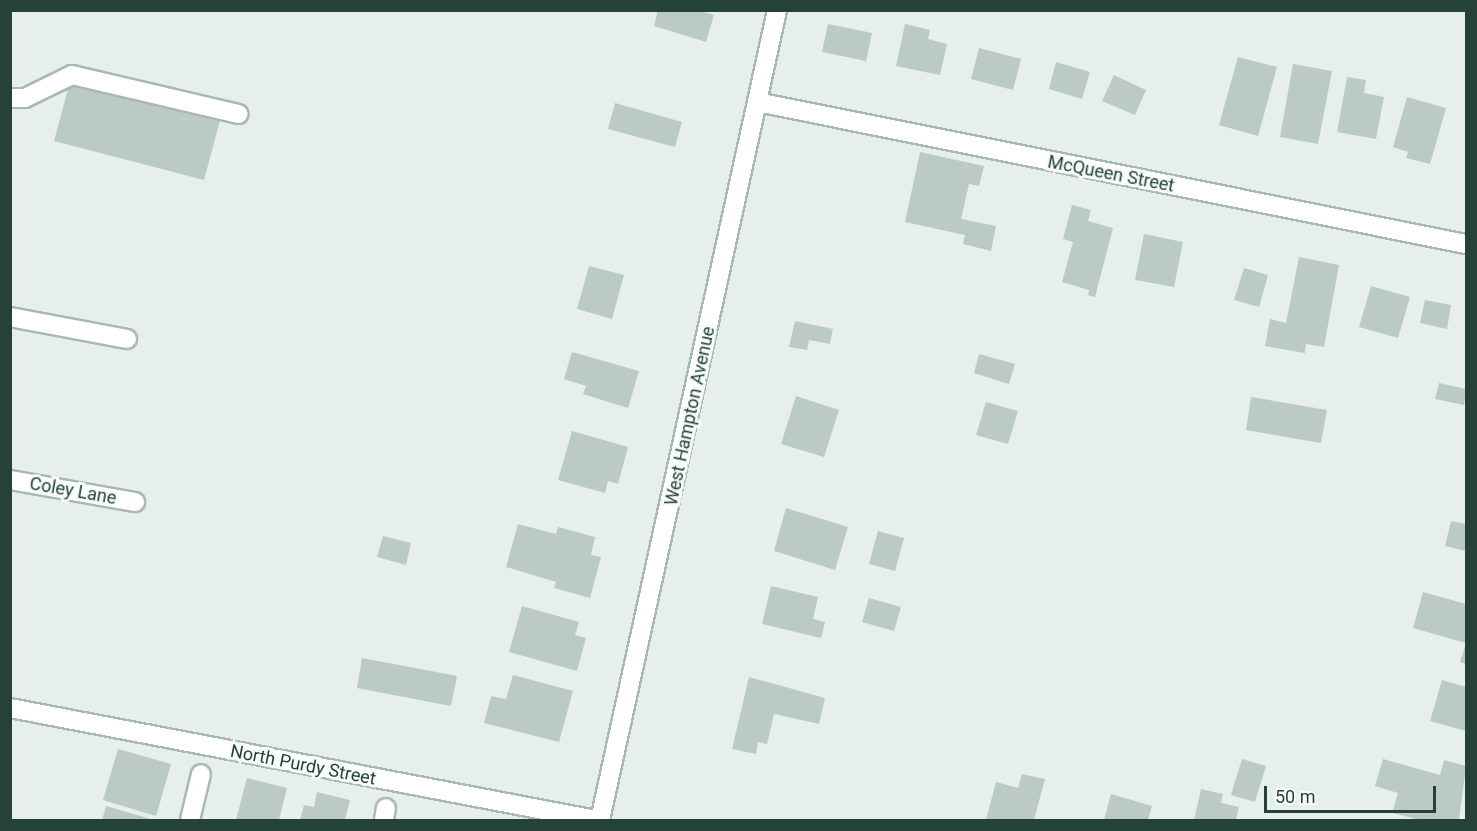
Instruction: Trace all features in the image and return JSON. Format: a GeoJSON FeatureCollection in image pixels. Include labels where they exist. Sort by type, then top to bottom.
{"type":"FeatureCollection","features":[{"type":"Feature","properties":{"kind":"street","name":"West Hampton Avenue"},"geometry":{"type":"LineString","coordinates":[[600,820],[777,10]]}},
{"type":"Feature","properties":{"kind":"street"},"geometry":{"type":"LineString","coordinates":[[10,98],[25,98],[72,75],[238,114]]}},
{"type":"Feature","properties":{"kind":"street","name":"McQueen Street"},"geometry":{"type":"LineString","coordinates":[[757,102],[1467,244]]}},
{"type":"Feature","properties":{"kind":"street"},"geometry":{"type":"LineString","coordinates":[[10,316],[127,339]]}},
{"type":"Feature","properties":{"kind":"street","name":"Coley Lane"},"geometry":{"type":"LineString","coordinates":[[10,480],[135,502]]}},
{"type":"Feature","properties":{"kind":"street","name":"North Purdy Street"},"geometry":{"type":"LineString","coordinates":[[10,708],[596,820]]}},
{"type":"Feature","properties":{"kind":"street"},"geometry":{"type":"LineString","coordinates":[[190,820],[201,774]]}},
{"type":"Feature","properties":{"kind":"building"},"geometry":{"type":"Polygon","coordinates":[[[658,10],[697,10],[714,15],[706,42],[654,26],[658,10]]]}},
{"type":"Feature","properties":{"kind":"building"},"geometry":{"type":"Polygon","coordinates":[[[828,24],[872,33],[866,61],[822,52],[828,24]]]}},
{"type":"Feature","properties":{"kind":"building"},"geometry":{"type":"Polygon","coordinates":[[[905,24],[930,30],[928,39],[947,44],[940,75],[896,66],[905,24]]]}},
{"type":"Feature","properties":{"kind":"building"},"geometry":{"type":"Polygon","coordinates":[[[979,48],[1021,59],[1013,90],[971,79],[979,48]]]}},
{"type":"Feature","properties":{"kind":"building"},"geometry":{"type":"Polygon","coordinates":[[[1238,57],[1277,67],[1258,136],[1219,125],[1238,57]]]}},
{"type":"Feature","properties":{"kind":"building"},"geometry":{"type":"Polygon","coordinates":[[[1056,62],[1090,72],[1082,99],[1049,89],[1056,62]]]}},
{"type":"Feature","properties":{"kind":"building"},"geometry":{"type":"Polygon","coordinates":[[[1293,64],[1332,71],[1318,144],[1280,137],[1293,64]]]}},
{"type":"Feature","properties":{"kind":"building"},"geometry":{"type":"Polygon","coordinates":[[[1114,75],[1146,90],[1135,115],[1102,101],[1114,75]]]}},
{"type":"Feature","properties":{"kind":"building"},"geometry":{"type":"Polygon","coordinates":[[[1347,77],[1366,80],[1364,93],[1384,97],[1376,139],[1337,132],[1347,77]]]}},
{"type":"Feature","properties":{"kind":"building"},"geometry":{"type":"Polygon","coordinates":[[[71,78],[221,117],[204,180],[54,141],[71,78]]]}},
{"type":"Feature","properties":{"kind":"building"},"geometry":{"type":"Polygon","coordinates":[[[1407,97],[1446,108],[1430,164],[1406,158],[1408,152],[1393,147],[1407,97]]]}},
{"type":"Feature","properties":{"kind":"building"},"geometry":{"type":"Polygon","coordinates":[[[615,103],[682,122],[675,147],[608,129],[615,103]]]}},
{"type":"Feature","properties":{"kind":"building"},"geometry":{"type":"Polygon","coordinates":[[[920,152],[984,166],[979,186],[969,184],[961,219],[996,226],[991,251],[963,244],[965,235],[905,222],[920,152]]]}},
{"type":"Feature","properties":{"kind":"building"},"geometry":{"type":"Polygon","coordinates":[[[1072,205],[1091,210],[1088,221],[1113,228],[1095,297],[1088,295],[1089,290],[1062,282],[1073,242],[1063,239],[1072,205]]]}},
{"type":"Feature","properties":{"kind":"building"},"geometry":{"type":"Polygon","coordinates":[[[1144,234],[1183,242],[1174,287],[1135,280],[1144,234]]]}},
{"type":"Feature","properties":{"kind":"building"},"geometry":{"type":"Polygon","coordinates":[[[1299,257],[1339,265],[1324,347],[1306,344],[1305,353],[1265,346],[1270,319],[1286,323],[1299,257]]]}},
{"type":"Feature","properties":{"kind":"building"},"geometry":{"type":"Polygon","coordinates":[[[589,266],[624,275],[612,319],[577,309],[589,266]]]}},
{"type":"Feature","properties":{"kind":"building"},"geometry":{"type":"Polygon","coordinates":[[[1244,268],[1268,275],[1259,307],[1234,300],[1244,268]]]}},
{"type":"Feature","properties":{"kind":"building"},"geometry":{"type":"Polygon","coordinates":[[[1371,286],[1410,297],[1398,338],[1359,327],[1371,286]]]}},
{"type":"Feature","properties":{"kind":"building"},"geometry":{"type":"Polygon","coordinates":[[[1425,300],[1451,305],[1447,329],[1420,323],[1425,300]]]}},
{"type":"Feature","properties":{"kind":"building"},"geometry":{"type":"Polygon","coordinates":[[[795,321],[833,329],[830,344],[809,340],[807,350],[789,347],[795,321]]]}},
{"type":"Feature","properties":{"kind":"building"},"geometry":{"type":"Polygon","coordinates":[[[572,352],[639,371],[628,408],[583,394],[586,386],[564,379],[572,352]]]}},
{"type":"Feature","properties":{"kind":"building"},"geometry":{"type":"Polygon","coordinates":[[[979,354],[1015,364],[1009,384],[974,373],[979,354]]]}},
{"type":"Feature","properties":{"kind":"building"},"geometry":{"type":"Polygon","coordinates":[[[1439,383],[1466,389],[1464,405],[1435,399],[1439,383]]]}},
{"type":"Feature","properties":{"kind":"building"},"geometry":{"type":"Polygon","coordinates":[[[796,396],[839,410],[824,457],[781,444],[796,396]]]}},
{"type":"Feature","properties":{"kind":"building"},"geometry":{"type":"Polygon","coordinates":[[[1251,397],[1327,410],[1321,443],[1246,430],[1251,397]]]}},
{"type":"Feature","properties":{"kind":"building"},"geometry":{"type":"Polygon","coordinates":[[[986,402],[1018,411],[1008,444],[976,435],[986,402]]]}},
{"type":"Feature","properties":{"kind":"building"},"geometry":{"type":"Polygon","coordinates":[[[572,431],[628,447],[618,484],[608,481],[605,493],[558,480],[572,431]]]}},
{"type":"Feature","properties":{"kind":"building"},"geometry":{"type":"Polygon","coordinates":[[[786,508],[848,527],[835,570],[774,551],[786,508]]]}},
{"type":"Feature","properties":{"kind":"building"},"geometry":{"type":"Polygon","coordinates":[[[1451,521],[1466,524],[1466,551],[1445,546],[1451,521]]]}},
{"type":"Feature","properties":{"kind":"building"},"geometry":{"type":"Polygon","coordinates":[[[518,524],[556,534],[558,527],[595,537],[591,555],[601,557],[590,598],[554,588],[556,582],[506,567],[518,524]]]}},
{"type":"Feature","properties":{"kind":"building"},"geometry":{"type":"Polygon","coordinates":[[[878,531],[904,538],[895,571],[869,564],[878,531]]]}},
{"type":"Feature","properties":{"kind":"building"},"geometry":{"type":"Polygon","coordinates":[[[383,536],[411,543],[406,565],[377,557],[383,536]]]}},
{"type":"Feature","properties":{"kind":"building"},"geometry":{"type":"Polygon","coordinates":[[[771,586],[818,597],[813,619],[825,622],[821,638],[762,624],[771,586]]]}},
{"type":"Feature","properties":{"kind":"building"},"geometry":{"type":"Polygon","coordinates":[[[1423,592],[1466,604],[1466,643],[1413,628],[1423,592]]]}},
{"type":"Feature","properties":{"kind":"building"},"geometry":{"type":"Polygon","coordinates":[[[869,598],[901,607],[894,631],[862,622],[869,598]]]}},
{"type":"Feature","properties":{"kind":"building"},"geometry":{"type":"Polygon","coordinates":[[[522,606],[579,622],[575,635],[586,638],[577,671],[509,652],[522,606]]]}},
{"type":"Feature","properties":{"kind":"building"},"geometry":{"type":"Polygon","coordinates":[[[1466,643],[1466,664],[1460,662],[1466,643]]]}},
{"type":"Feature","properties":{"kind":"building"},"geometry":{"type":"Polygon","coordinates":[[[362,658],[457,676],[451,706],[357,688],[362,658]]]}},
{"type":"Feature","properties":{"kind":"building"},"geometry":{"type":"Polygon","coordinates":[[[513,675],[573,691],[559,742],[484,723],[491,696],[506,699],[513,675]]]}},
{"type":"Feature","properties":{"kind":"building"},"geometry":{"type":"Polygon","coordinates":[[[749,677],[825,698],[819,724],[774,714],[767,744],[758,742],[756,754],[732,749],[749,677]]]}},
{"type":"Feature","properties":{"kind":"building"},"geometry":{"type":"Polygon","coordinates":[[[1442,680],[1466,687],[1466,731],[1430,721],[1442,680]]]}},
{"type":"Feature","properties":{"kind":"building"},"geometry":{"type":"Polygon","coordinates":[[[118,749],[171,764],[156,816],[103,800],[118,749]]]}},
{"type":"Feature","properties":{"kind":"building"},"geometry":{"type":"Polygon","coordinates":[[[1242,759],[1266,766],[1255,802],[1231,795],[1242,759]]]}},
{"type":"Feature","properties":{"kind":"building"},"geometry":{"type":"Polygon","coordinates":[[[1383,759],[1440,775],[1444,760],[1466,766],[1459,820],[1421,820],[1392,813],[1398,793],[1375,786],[1383,759]]]}},
{"type":"Feature","properties":{"kind":"building"},"geometry":{"type":"Polygon","coordinates":[[[1022,774],[1045,779],[1034,820],[986,820],[996,782],[1018,788],[1022,774]]]}},
{"type":"Feature","properties":{"kind":"building"},"geometry":{"type":"Polygon","coordinates":[[[247,778],[287,788],[279,820],[236,820],[247,778]]]}},
{"type":"Feature","properties":{"kind":"building"},"geometry":{"type":"Polygon","coordinates":[[[1201,789],[1223,794],[1221,803],[1239,807],[1236,820],[1194,820],[1201,789]]]}},
{"type":"Feature","properties":{"kind":"building"},"geometry":{"type":"Polygon","coordinates":[[[317,792],[350,800],[345,820],[300,820],[304,805],[314,807],[317,792]]]}},
{"type":"Feature","properties":{"kind":"building"},"geometry":{"type":"Polygon","coordinates":[[[1111,794],[1152,806],[1148,820],[1104,820],[1111,794]]]}},
{"type":"Feature","properties":{"kind":"building"},"geometry":{"type":"Polygon","coordinates":[[[106,806],[154,820],[102,820],[106,806]]]}}]}
